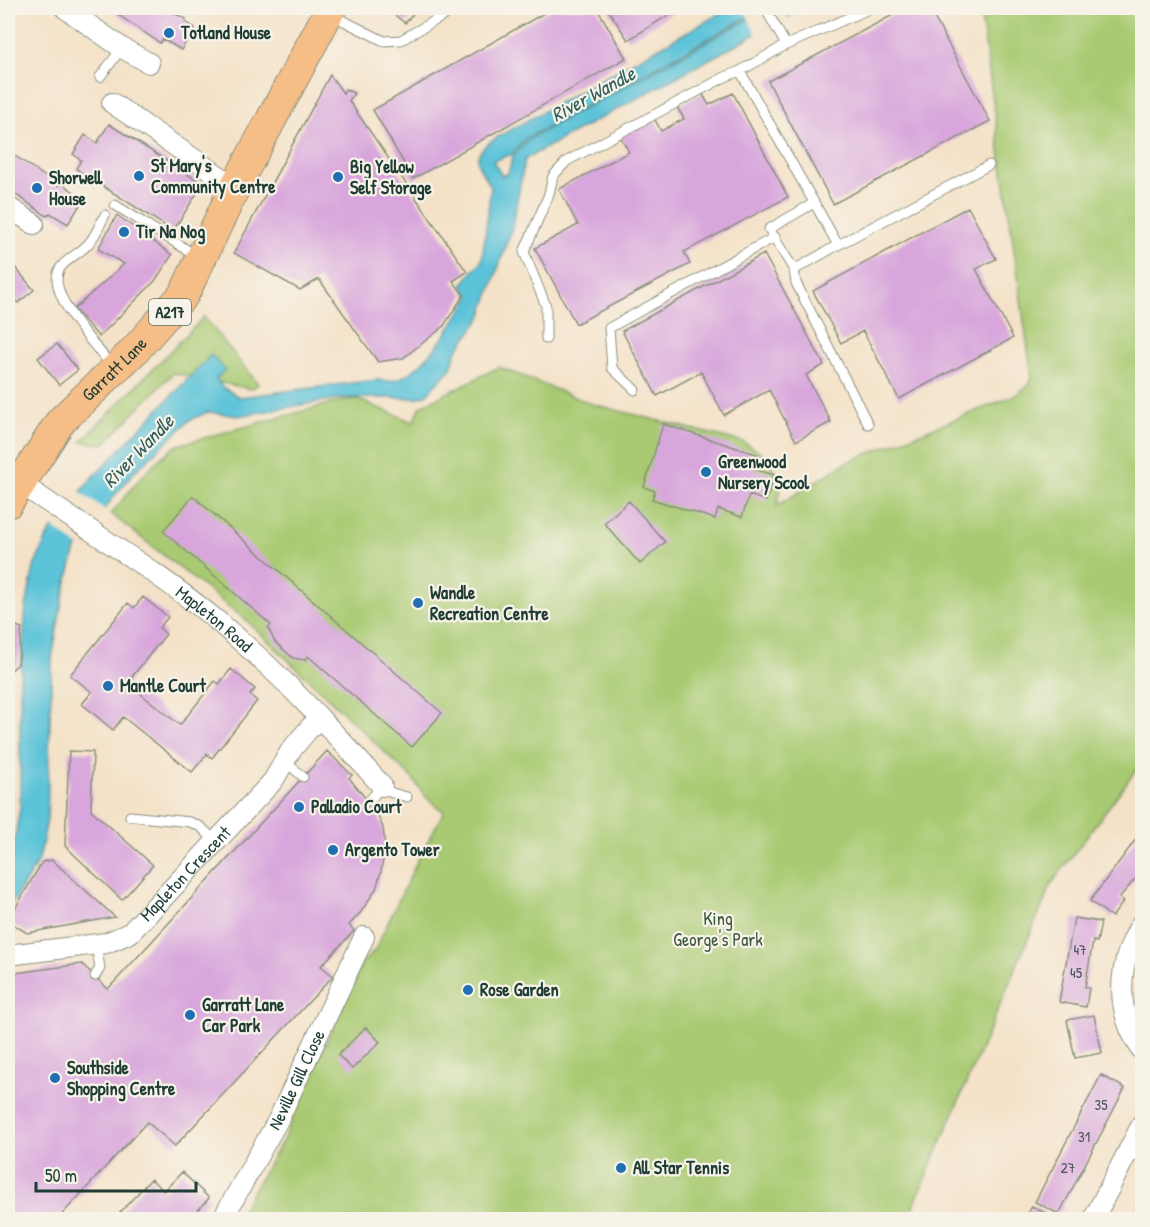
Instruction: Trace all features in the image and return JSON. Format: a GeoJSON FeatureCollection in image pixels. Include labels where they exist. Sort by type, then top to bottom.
{"type":"FeatureCollection","features":[{"type":"Feature","properties":{"kind":"main road","name":"Garratt Lane"},"geometry":{"type":"LineString","coordinates":[[14,493],[60,422],[166,317],[184,294],[235,187],[329,10]]}},
{"type":"Feature","properties":{"kind":"street"},"geometry":{"type":"LineString","coordinates":[[65,8],[122,48],[149,63]]}},
{"type":"Feature","properties":{"kind":"street"},"geometry":{"type":"LineString","coordinates":[[112,103],[235,187]]}},
{"type":"Feature","properties":{"kind":"street"},"geometry":{"type":"LineString","coordinates":[[8,207],[34,224]]}},
{"type":"Feature","properties":{"kind":"street","name":"Mapleton Road"},"geometry":{"type":"LineString","coordinates":[[14,493],[49,504],[125,552],[220,624],[273,670],[319,717],[376,793]]}},
{"type":"Feature","properties":{"kind":"street","name":"Mapleton Crescent"},"geometry":{"type":"LineString","coordinates":[[8,955],[113,942],[130,933],[273,781],[291,750],[319,717]]}},
{"type":"Feature","properties":{"kind":"street"},"geometry":{"type":"LineString","coordinates":[[1143,923],[1132,939],[1122,975],[1123,1009],[1143,1050]]}},
{"type":"Feature","properties":{"kind":"street","name":"Neville Gill Close"},"geometry":{"type":"LineString","coordinates":[[222,1220],[278,1120],[364,936]]}},
{"type":"Feature","properties":{"kind":"street"},"geometry":{"type":"LineString","coordinates":[[1093,1220],[1143,1124]]}},
{"type":"Feature","properties":{"kind":"lane"},"geometry":{"type":"LineString","coordinates":[[329,10],[384,41],[392,41],[401,40],[457,8]]}},
{"type":"Feature","properties":{"kind":"lane"},"geometry":{"type":"LineString","coordinates":[[765,8],[786,45]]}},
{"type":"Feature","properties":{"kind":"lane"},"geometry":{"type":"LineString","coordinates":[[546,339],[546,306],[524,252],[549,194],[553,176],[567,161],[786,45],[871,8]]}},
{"type":"Feature","properties":{"kind":"lane"},"geometry":{"type":"LineString","coordinates":[[100,77],[122,48]]}},
{"type":"Feature","properties":{"kind":"lane"},"geometry":{"type":"LineString","coordinates":[[740,71],[838,245]]}},
{"type":"Feature","properties":{"kind":"lane"},"geometry":{"type":"LineString","coordinates":[[794,270],[989,165]]}},
{"type":"Feature","properties":{"kind":"lane"},"geometry":{"type":"LineString","coordinates":[[814,203],[770,229],[794,270],[796,283],[868,424]]}},
{"type":"Feature","properties":{"kind":"lane"},"geometry":{"type":"LineString","coordinates":[[115,205],[201,259]]}},
{"type":"Feature","properties":{"kind":"lane"},"geometry":{"type":"LineString","coordinates":[[105,215],[89,243],[60,268],[56,283],[61,297],[71,312],[115,369]]}},
{"type":"Feature","properties":{"kind":"lane"},"geometry":{"type":"LineString","coordinates":[[635,390],[612,368],[609,328],[775,237]]}},
{"type":"Feature","properties":{"kind":"lane"},"geometry":{"type":"LineString","coordinates":[[285,761],[303,777]]}},
{"type":"Feature","properties":{"kind":"lane"},"geometry":{"type":"LineString","coordinates":[[376,793],[392,793],[407,797]]}},
{"type":"Feature","properties":{"kind":"lane"},"geometry":{"type":"LineString","coordinates":[[130,816],[189,822],[201,827],[216,842]]}},
{"type":"Feature","properties":{"kind":"lane"},"geometry":{"type":"LineString","coordinates":[[95,976],[100,968],[96,945]]}},
{"type":"Feature","properties":{"kind":"green space","name":"King George's Park"},"geometry":{"type":"Polygon","coordinates":[[[980,8],[1142,8],[1142,762],[1052,883],[908,1219],[236,1219],[283,1140],[361,964],[375,950],[421,853],[444,812],[425,796],[413,779],[247,621],[111,514],[150,468],[178,445],[340,401],[357,399],[413,422],[421,406],[499,367],[592,404],[743,442],[764,454],[782,482],[777,506],[847,462],[1014,396],[1029,385],[1032,378],[980,8]]]}},
{"type":"Feature","properties":{"kind":"green space"},"geometry":{"type":"Polygon","coordinates":[[[204,317],[258,384],[251,389],[173,373],[104,444],[81,442],[204,317]]]}},
{"type":"Feature","properties":{"kind":"water","name":"River Wandle"},"geometry":{"type":"Polygon","coordinates":[[[730,8],[764,8],[525,139],[512,154],[493,161],[502,176],[508,173],[513,156],[527,140],[768,8],[804,8],[525,159],[512,228],[481,318],[457,350],[451,368],[426,395],[416,398],[342,398],[238,416],[208,412],[190,420],[135,471],[112,499],[76,549],[63,596],[52,658],[47,820],[39,860],[8,910],[8,860],[12,854],[20,808],[20,681],[26,606],[34,567],[49,533],[90,480],[211,355],[225,370],[216,379],[222,387],[239,397],[376,380],[393,381],[417,367],[438,345],[470,297],[462,285],[482,260],[491,186],[480,170],[478,158],[480,152],[501,135],[730,8]]]}},
{"type":"Feature","properties":{"kind":"pier"},"geometry":{"type":"Polygon","coordinates":[[[744,8],[782,8],[788,18],[756,35],[744,8]]]}},
{"type":"Feature","properties":{"kind":"pier"},"geometry":{"type":"Polygon","coordinates":[[[78,491],[107,511],[81,548],[51,526],[78,491]]]}},
{"type":"Feature","properties":{"kind":"building","name":"Totland House"},"geometry":{"type":"Polygon","coordinates":[[[108,8],[164,8],[186,19],[185,22],[195,28],[181,50],[163,39],[160,43],[108,8]]]}},
{"type":"Feature","properties":{"kind":"building"},"geometry":{"type":"Polygon","coordinates":[[[386,8],[418,8],[405,23],[386,8]]]}},
{"type":"Feature","properties":{"kind":"building"},"geometry":{"type":"Polygon","coordinates":[[[553,8],[597,8],[626,58],[413,179],[373,110],[553,8]]]}},
{"type":"Feature","properties":{"kind":"building"},"geometry":{"type":"Polygon","coordinates":[[[607,8],[680,8],[628,40],[607,8]]]}},
{"type":"Feature","properties":{"kind":"building"},"geometry":{"type":"Polygon","coordinates":[[[906,8],[929,8],[990,121],[833,204],[768,81],[906,8]]]}},
{"type":"Feature","properties":{"kind":"building","name":"Big Yellow Self Storage"},"geometry":{"type":"Polygon","coordinates":[[[330,75],[343,93],[345,89],[354,93],[349,101],[467,272],[453,281],[464,295],[443,327],[403,358],[378,362],[319,279],[300,290],[234,253],[330,75]]]}},
{"type":"Feature","properties":{"kind":"building"},"geometry":{"type":"Polygon","coordinates":[[[702,93],[709,105],[733,93],[788,197],[684,252],[690,264],[576,324],[535,248],[578,225],[559,189],[629,152],[620,136],[654,118],[661,131],[684,119],[677,107],[702,93]]]}},
{"type":"Feature","properties":{"kind":"building","name":"St Mary's Community Centre"},"geometry":{"type":"Polygon","coordinates":[[[109,124],[203,184],[173,231],[76,169],[81,160],[73,154],[85,135],[97,143],[109,124]]]}},
{"type":"Feature","properties":{"kind":"building","name":"Shorwell House"},"geometry":{"type":"Polygon","coordinates":[[[8,151],[59,186],[61,183],[74,192],[72,195],[82,202],[68,224],[50,213],[47,216],[8,189],[8,151]]]}},
{"type":"Feature","properties":{"kind":"building"},"geometry":{"type":"Polygon","coordinates":[[[968,207],[996,259],[976,269],[1013,338],[899,399],[863,331],[841,343],[813,291],[968,207]]]}},
{"type":"Feature","properties":{"kind":"building"},"geometry":{"type":"Polygon","coordinates":[[[117,215],[172,255],[155,281],[99,337],[74,309],[124,264],[98,249],[117,215]]]}},
{"type":"Feature","properties":{"kind":"building"},"geometry":{"type":"Polygon","coordinates":[[[764,254],[824,365],[806,375],[831,422],[796,441],[769,390],[724,415],[701,372],[657,396],[622,331],[764,254]]]}},
{"type":"Feature","properties":{"kind":"building"},"geometry":{"type":"Polygon","coordinates":[[[9,260],[34,290],[18,303],[8,290],[9,260]]]}},
{"type":"Feature","properties":{"kind":"building"},"geometry":{"type":"Polygon","coordinates":[[[57,344],[78,370],[59,385],[38,358],[57,344]]]}},
{"type":"Feature","properties":{"kind":"building","name":"Greenwood Nursery Scool"},"geometry":{"type":"Polygon","coordinates":[[[663,424],[759,455],[754,469],[774,475],[766,501],[749,495],[742,517],[718,509],[715,519],[652,499],[655,491],[644,487],[663,424]]]}},
{"type":"Feature","properties":{"kind":"building"},"geometry":{"type":"Polygon","coordinates":[[[193,496],[442,713],[412,747],[308,656],[305,660],[293,658],[275,642],[268,628],[271,625],[163,531],[193,496]]]}},
{"type":"Feature","properties":{"kind":"building"},"geometry":{"type":"Polygon","coordinates":[[[629,501],[665,542],[640,564],[604,523],[629,501]]]}},
{"type":"Feature","properties":{"kind":"building","name":"Mantle Court"},"geometry":{"type":"Polygon","coordinates":[[[143,597],[168,617],[159,628],[166,634],[127,683],[180,725],[215,681],[219,684],[231,669],[255,689],[250,695],[257,701],[212,758],[207,754],[192,772],[123,717],[113,730],[82,704],[92,692],[70,675],[128,603],[134,608],[143,597]]]}},
{"type":"Feature","properties":{"kind":"building"},"geometry":{"type":"Polygon","coordinates":[[[8,623],[22,628],[18,664],[8,673],[8,623]]]}},
{"type":"Feature","properties":{"kind":"building"},"geometry":{"type":"Polygon","coordinates":[[[69,751],[93,752],[91,810],[153,865],[122,900],[65,846],[69,751]]]}},
{"type":"Feature","properties":{"kind":"building"},"geometry":{"type":"Polygon","coordinates":[[[327,751],[352,775],[349,778],[376,811],[383,828],[385,846],[376,889],[361,912],[349,925],[354,931],[321,966],[333,976],[175,1146],[147,1122],[57,1220],[8,1220],[8,974],[82,964],[108,989],[327,751]]]}},
{"type":"Feature","properties":{"kind":"building"},"geometry":{"type":"Polygon","coordinates":[[[1142,831],[1142,871],[1119,898],[1124,901],[1112,917],[1090,901],[1142,831]]]}},
{"type":"Feature","properties":{"kind":"building"},"geometry":{"type":"Polygon","coordinates":[[[52,860],[115,917],[27,933],[8,921],[42,862],[52,860]]]}},
{"type":"Feature","properties":{"kind":"building"},"geometry":{"type":"Polygon","coordinates":[[[1074,918],[1101,922],[1097,942],[1093,941],[1085,987],[1089,988],[1086,1007],[1059,1002],[1074,918]]]}},
{"type":"Feature","properties":{"kind":"building"},"geometry":{"type":"Polygon","coordinates":[[[1094,1015],[1102,1053],[1075,1058],[1067,1020],[1094,1015]]]}},
{"type":"Feature","properties":{"kind":"building"},"geometry":{"type":"Polygon","coordinates":[[[366,1027],[380,1042],[352,1069],[338,1055],[366,1027]]]}},
{"type":"Feature","properties":{"kind":"building"},"geometry":{"type":"Polygon","coordinates":[[[1101,1075],[1125,1088],[1059,1214],[1035,1202],[1101,1075]]]}},
{"type":"Feature","properties":{"kind":"building"},"geometry":{"type":"Polygon","coordinates":[[[182,1172],[209,1198],[189,1220],[113,1220],[151,1179],[164,1191],[182,1172]]]}},
{"type":"Feature","properties":{"kind":"building"},"geometry":{"type":"Polygon","coordinates":[[[1142,1198],[1142,1220],[1131,1220],[1134,1215],[1142,1198]]]}},
{"type":"Feature","properties":{"kind":"building"},"geometry":{"type":"Polygon","coordinates":[[[1032,1206],[1058,1220],[1025,1220],[1032,1206]]]}},
{"type":"Feature","properties":{"kind":"place","name":"Totland House"},"geometry":{"type":"Point","coordinates":[169,33]}},
{"type":"Feature","properties":{"kind":"place","name":"St Mary's Community Centre"},"geometry":{"type":"Point","coordinates":[139,176]}},
{"type":"Feature","properties":{"kind":"place","name":"Big Yellow Self Storage"},"geometry":{"type":"Point","coordinates":[338,177]}},
{"type":"Feature","properties":{"kind":"place","name":"Shorwell House"},"geometry":{"type":"Point","coordinates":[37,188]}},
{"type":"Feature","properties":{"kind":"place","name":"Tir Na Nog"},"geometry":{"type":"Point","coordinates":[124,232]}},
{"type":"Feature","properties":{"kind":"place","name":"Greenwood Nursery Scool"},"geometry":{"type":"Point","coordinates":[706,472]}},
{"type":"Feature","properties":{"kind":"place","name":"Wandle Recreation Centre"},"geometry":{"type":"Point","coordinates":[418,603]}},
{"type":"Feature","properties":{"kind":"place","name":"Mantle Court"},"geometry":{"type":"Point","coordinates":[108,686]}},
{"type":"Feature","properties":{"kind":"place","name":"Palladio Court"},"geometry":{"type":"Point","coordinates":[299,807]}},
{"type":"Feature","properties":{"kind":"place","name":"Argento Tower"},"geometry":{"type":"Point","coordinates":[333,850]}},
{"type":"Feature","properties":{"kind":"place","name":"Rose Garden"},"geometry":{"type":"Point","coordinates":[468,990]}},
{"type":"Feature","properties":{"kind":"place","name":"Garratt Lane Car Park"},"geometry":{"type":"Point","coordinates":[190,1015]}},
{"type":"Feature","properties":{"kind":"place","name":"Southside Shopping Centre"},"geometry":{"type":"Point","coordinates":[55,1078]}},
{"type":"Feature","properties":{"kind":"place","name":"All Star Tennis"},"geometry":{"type":"Point","coordinates":[621,1168]}}]}
